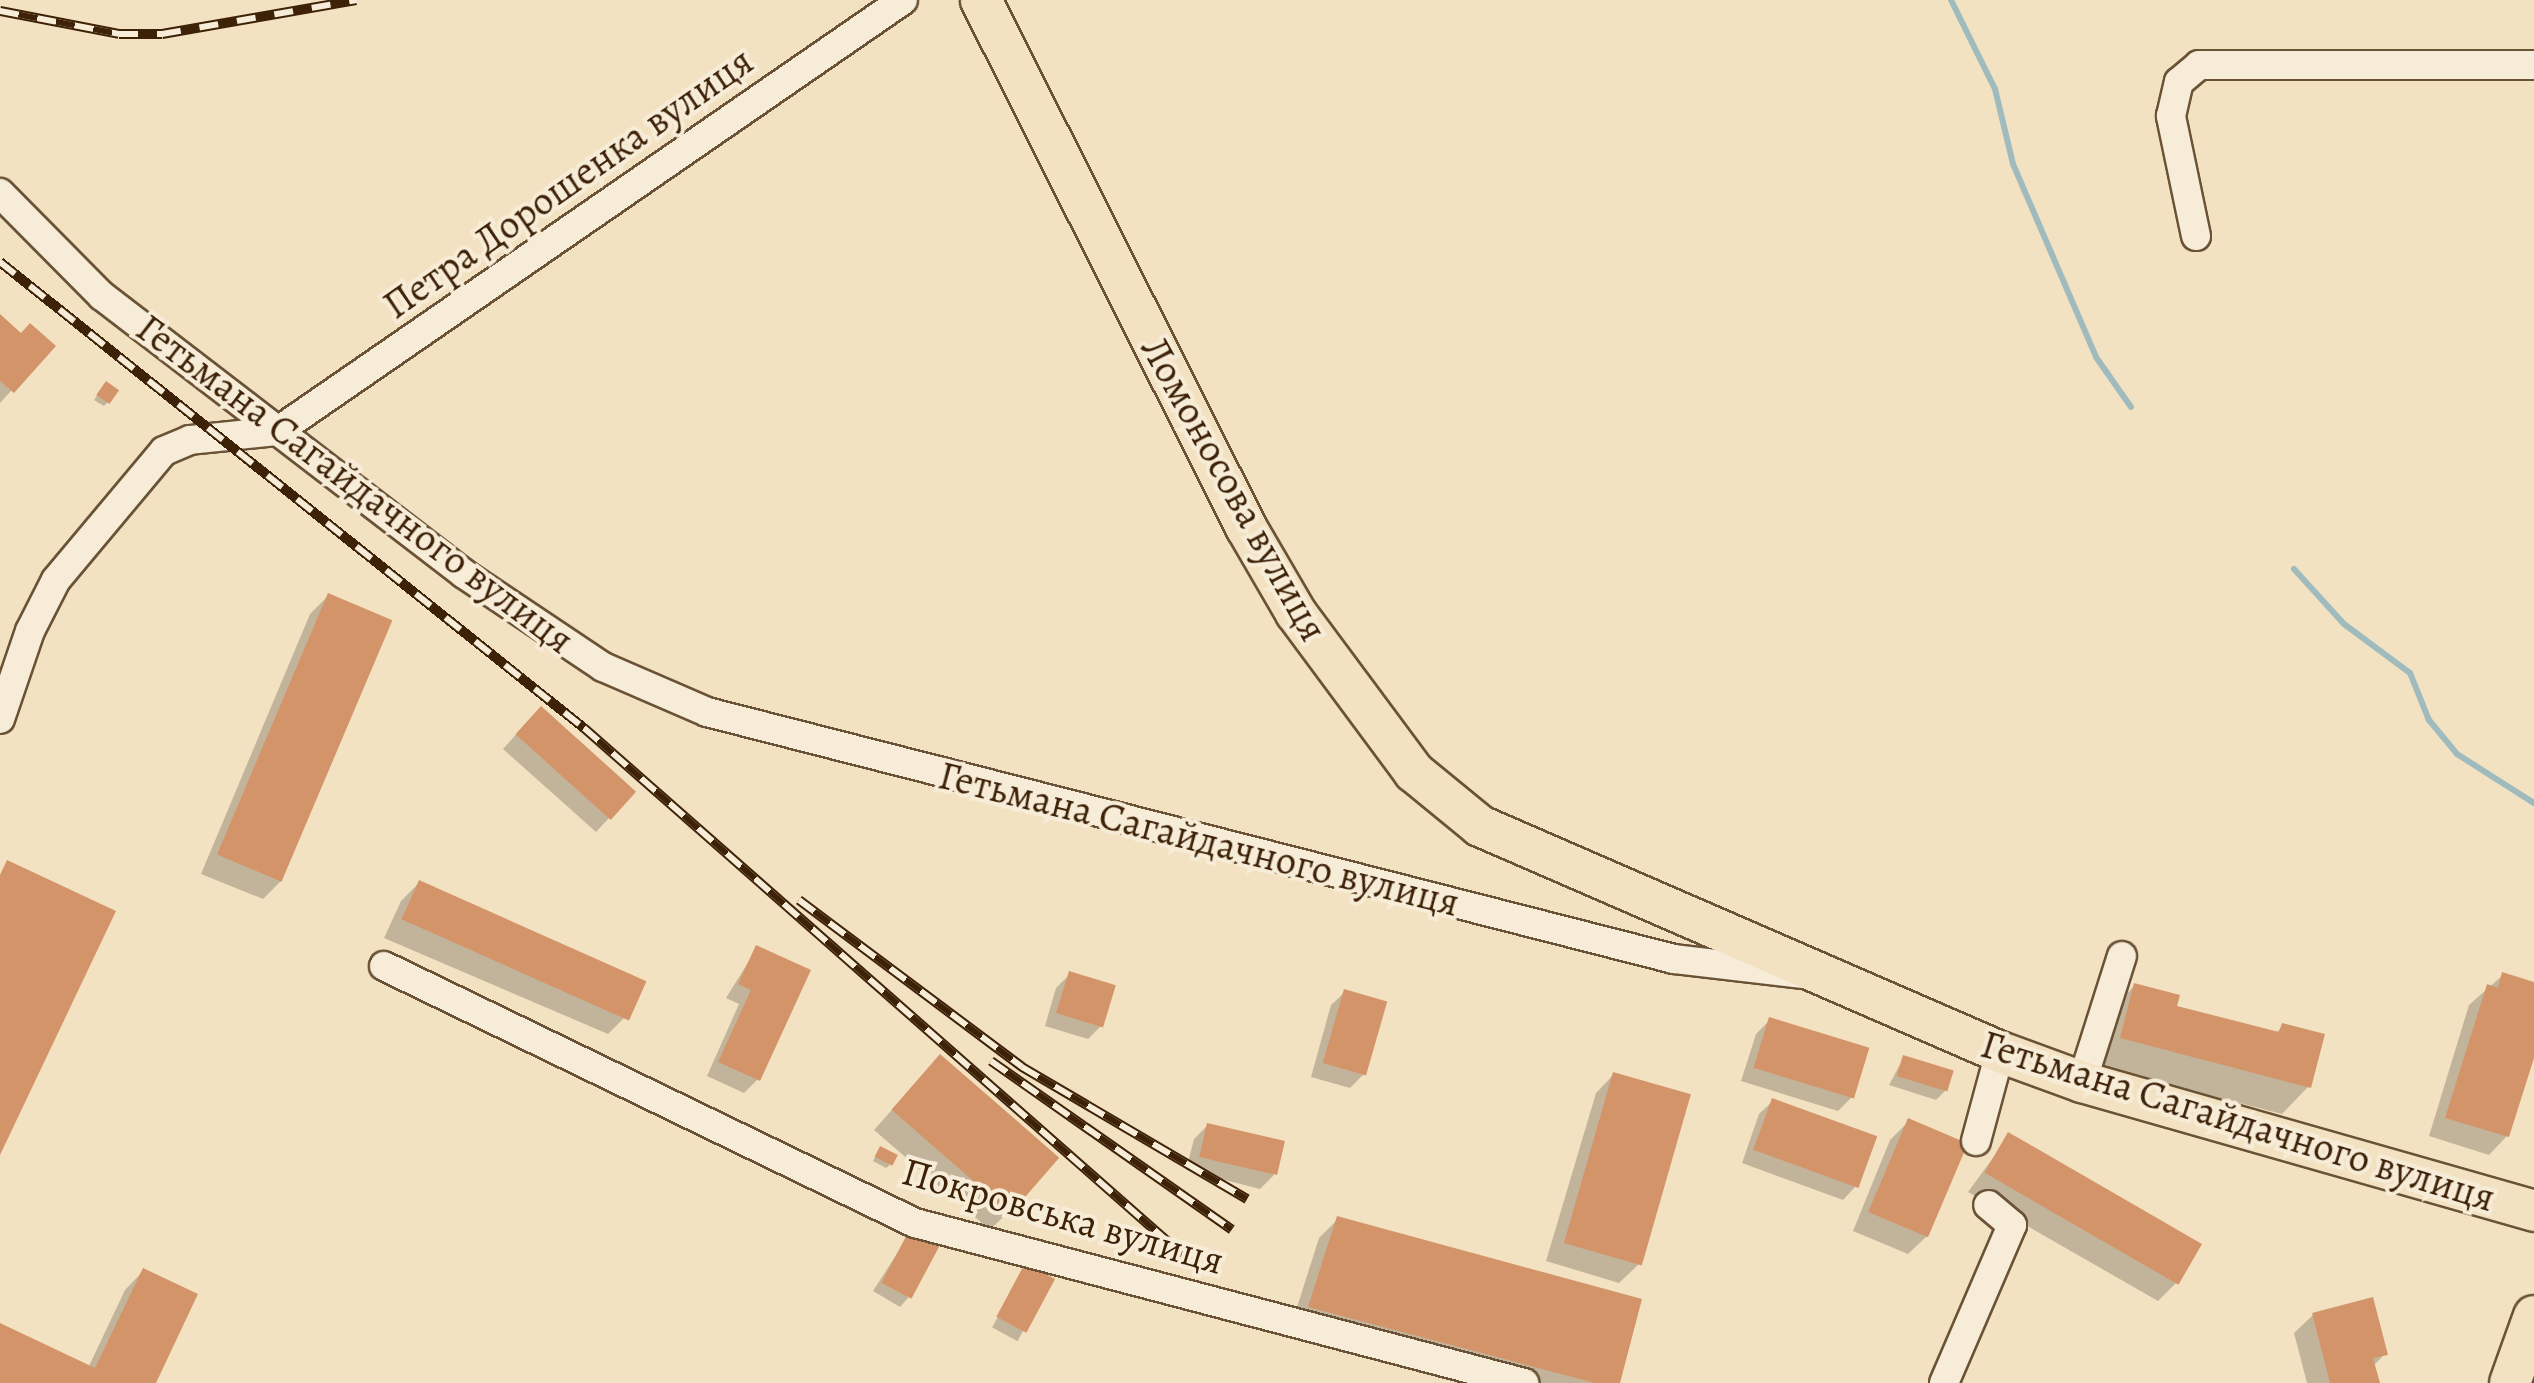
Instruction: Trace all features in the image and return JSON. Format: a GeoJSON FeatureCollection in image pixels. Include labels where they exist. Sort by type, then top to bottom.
{"type":"FeatureCollection","features":[{"type":"Feature","properties":{"kind":"highway","name":"Ломоносова вулиця"},"geometry":{"type":"LineString","coordinates":[[981,0],[1246,527],[1296,613],[1414,772],[1480,826],[1818,974]]}},
{"type":"Feature","properties":{"kind":"highway","name":"Гетьмана Сагайдачного вулиця"},"geometry":{"type":"LineString","coordinates":[[1818,974],[2000,1052],[2082,1082],[2534,1212]]}},
{"type":"Feature","properties":{"kind":"highway"},"geometry":{"type":"LineString","coordinates":[[2510,1383],[2534,1316]]}},
{"type":"Feature","properties":{"kind":"street","name":"Петра Дорошенка вулиця"},"geometry":{"type":"LineString","coordinates":[[278,431],[903,0]]}},
{"type":"Feature","properties":{"kind":"street"},"geometry":{"type":"LineString","coordinates":[[2196,236],[2171,116],[2179,82],[2199,64],[2534,64]]}},
{"type":"Feature","properties":{"kind":"street","name":"Гетьмана Сагайдачного вулиця"},"geometry":{"type":"LineString","coordinates":[[0,194],[102,296],[464,574],[603,667],[707,712],[1674,959],[1818,974]]}},
{"type":"Feature","properties":{"kind":"street"},"geometry":{"type":"LineString","coordinates":[[0,719],[30,631],[56,580],[164,451],[190,440],[278,431]]}},
{"type":"Feature","properties":{"kind":"street"},"geometry":{"type":"LineString","coordinates":[[2082,1082],[2122,956]]}},
{"type":"Feature","properties":{"kind":"street","name":"Покровська вулиця"},"geometry":{"type":"LineString","coordinates":[[384,966],[915,1223],[1524,1383]]}},
{"type":"Feature","properties":{"kind":"street"},"geometry":{"type":"LineString","coordinates":[[1976,1142],[2000,1052]]}},
{"type":"Feature","properties":{"kind":"street"},"geometry":{"type":"LineString","coordinates":[[1944,1383],[2012,1225],[1988,1206]]}},
{"type":"Feature","properties":{"kind":"building"},"geometry":{"type":"Polygon","coordinates":[[[0,314],[21,333],[30,323],[56,346],[14,393],[0,381],[0,314]]]}},
{"type":"Feature","properties":{"kind":"building"},"geometry":{"type":"Polygon","coordinates":[[[106,381],[119,390],[109,404],[96,395],[106,381]]]}},
{"type":"Feature","properties":{"kind":"building"},"geometry":{"type":"Polygon","coordinates":[[[328,593],[392,620],[281,882],[217,854],[328,593]]]}},
{"type":"Feature","properties":{"kind":"building"},"geometry":{"type":"Polygon","coordinates":[[[541,706],[636,792],[611,820],[516,734],[541,706]]]}},
{"type":"Feature","properties":{"kind":"building"},"geometry":{"type":"Polygon","coordinates":[[[7,860],[116,911],[0,1155],[0,875],[7,860]]]}},
{"type":"Feature","properties":{"kind":"building"},"geometry":{"type":"Polygon","coordinates":[[[419,880],[646,981],[629,1021],[402,919],[419,880]]]}},
{"type":"Feature","properties":{"kind":"building"},"geometry":{"type":"Polygon","coordinates":[[[756,945],[811,970],[760,1081],[718,1062],[751,990],[738,984],[756,945]]]}},
{"type":"Feature","properties":{"kind":"building"},"geometry":{"type":"Polygon","coordinates":[[[1069,971],[1116,985],[1103,1027],[1056,1013],[1069,971]]]}},
{"type":"Feature","properties":{"kind":"building"},"geometry":{"type":"Polygon","coordinates":[[[2502,972],[2534,982],[2534,1058],[2509,1137],[2445,1118],[2487,984],[2498,988],[2502,972]]]}},
{"type":"Feature","properties":{"kind":"building"},"geometry":{"type":"Polygon","coordinates":[[[2134,983],[2180,995],[2177,1006],[2279,1032],[2282,1023],[2325,1034],[2311,1088],[2120,1038],[2134,983]]]}},
{"type":"Feature","properties":{"kind":"building"},"geometry":{"type":"Polygon","coordinates":[[[1344,989],[1387,1001],[1366,1075],[1323,1063],[1344,989]]]}},
{"type":"Feature","properties":{"kind":"building"},"geometry":{"type":"Polygon","coordinates":[[[1769,1017],[1869,1048],[1854,1098],[1754,1068],[1769,1017]]]}},
{"type":"Feature","properties":{"kind":"building"},"geometry":{"type":"Polygon","coordinates":[[[940,1054],[1059,1158],[1011,1214],[891,1110],[940,1054]]]}},
{"type":"Feature","properties":{"kind":"building"},"geometry":{"type":"Polygon","coordinates":[[[1903,1055],[1954,1070],[1947,1092],[1897,1076],[1903,1055]]]}},
{"type":"Feature","properties":{"kind":"building"},"geometry":{"type":"Polygon","coordinates":[[[1613,1072],[1691,1094],[1642,1265],[1564,1243],[1613,1072]]]}},
{"type":"Feature","properties":{"kind":"building"},"geometry":{"type":"Polygon","coordinates":[[[1772,1098],[1877,1136],[1858,1188],[1753,1150],[1772,1098]]]}},
{"type":"Feature","properties":{"kind":"building"},"geometry":{"type":"Polygon","coordinates":[[[1908,1118],[1968,1143],[1928,1237],[1868,1212],[1908,1118]]]}},
{"type":"Feature","properties":{"kind":"building"},"geometry":{"type":"Polygon","coordinates":[[[1207,1123],[1285,1141],[1277,1175],[1199,1157],[1207,1123]]]}},
{"type":"Feature","properties":{"kind":"building"},"geometry":{"type":"Polygon","coordinates":[[[2008,1132],[2202,1244],[2178,1285],[1984,1173],[2008,1132]]]}},
{"type":"Feature","properties":{"kind":"building"},"geometry":{"type":"Polygon","coordinates":[[[880,1146],[898,1155],[892,1166],[875,1157],[880,1146]]]}},
{"type":"Feature","properties":{"kind":"building"},"geometry":{"type":"Polygon","coordinates":[[[1337,1216],[1642,1299],[1620,1383],[1595,1383],[1308,1307],[1337,1216]]]}},
{"type":"Feature","properties":{"kind":"building"},"geometry":{"type":"Polygon","coordinates":[[[910,1229],[940,1245],[911,1299],[881,1283],[910,1229]]]}},
{"type":"Feature","properties":{"kind":"building"},"geometry":{"type":"Polygon","coordinates":[[[1025,1263],[1055,1279],[1026,1333],[996,1317],[1025,1263]]]}},
{"type":"Feature","properties":{"kind":"building"},"geometry":{"type":"Polygon","coordinates":[[[143,1268],[198,1294],[156,1383],[0,1383],[0,1323],[95,1368],[143,1268]]]}},
{"type":"Feature","properties":{"kind":"building"},"geometry":{"type":"Polygon","coordinates":[[[2373,1297],[2388,1355],[2373,1358],[2380,1383],[2330,1383],[2312,1313],[2373,1297]]]}},
{"type":"Feature","properties":{"kind":"waterway"},"geometry":{"type":"LineString","coordinates":[[1951,0],[1995,89],[2013,164],[2096,357],[2131,407]]}},
{"type":"Feature","properties":{"kind":"waterway"},"geometry":{"type":"LineString","coordinates":[[2294,569],[2344,624],[2410,673],[2429,720],[2457,754],[2534,803]]}},
{"type":"Feature","properties":{"kind":"railway"},"geometry":{"type":"LineString","coordinates":[[0,11],[119,34],[162,34],[356,0]]}},
{"type":"Feature","properties":{"kind":"railway"},"geometry":{"type":"LineString","coordinates":[[0,262],[584,728],[1191,1262]]}},
{"type":"Feature","properties":{"kind":"railway"},"geometry":{"type":"LineString","coordinates":[[799,900],[1022,1067],[1247,1199]]}},
{"type":"Feature","properties":{"kind":"railway"},"geometry":{"type":"LineString","coordinates":[[991,1061],[1232,1230]]}}]}
